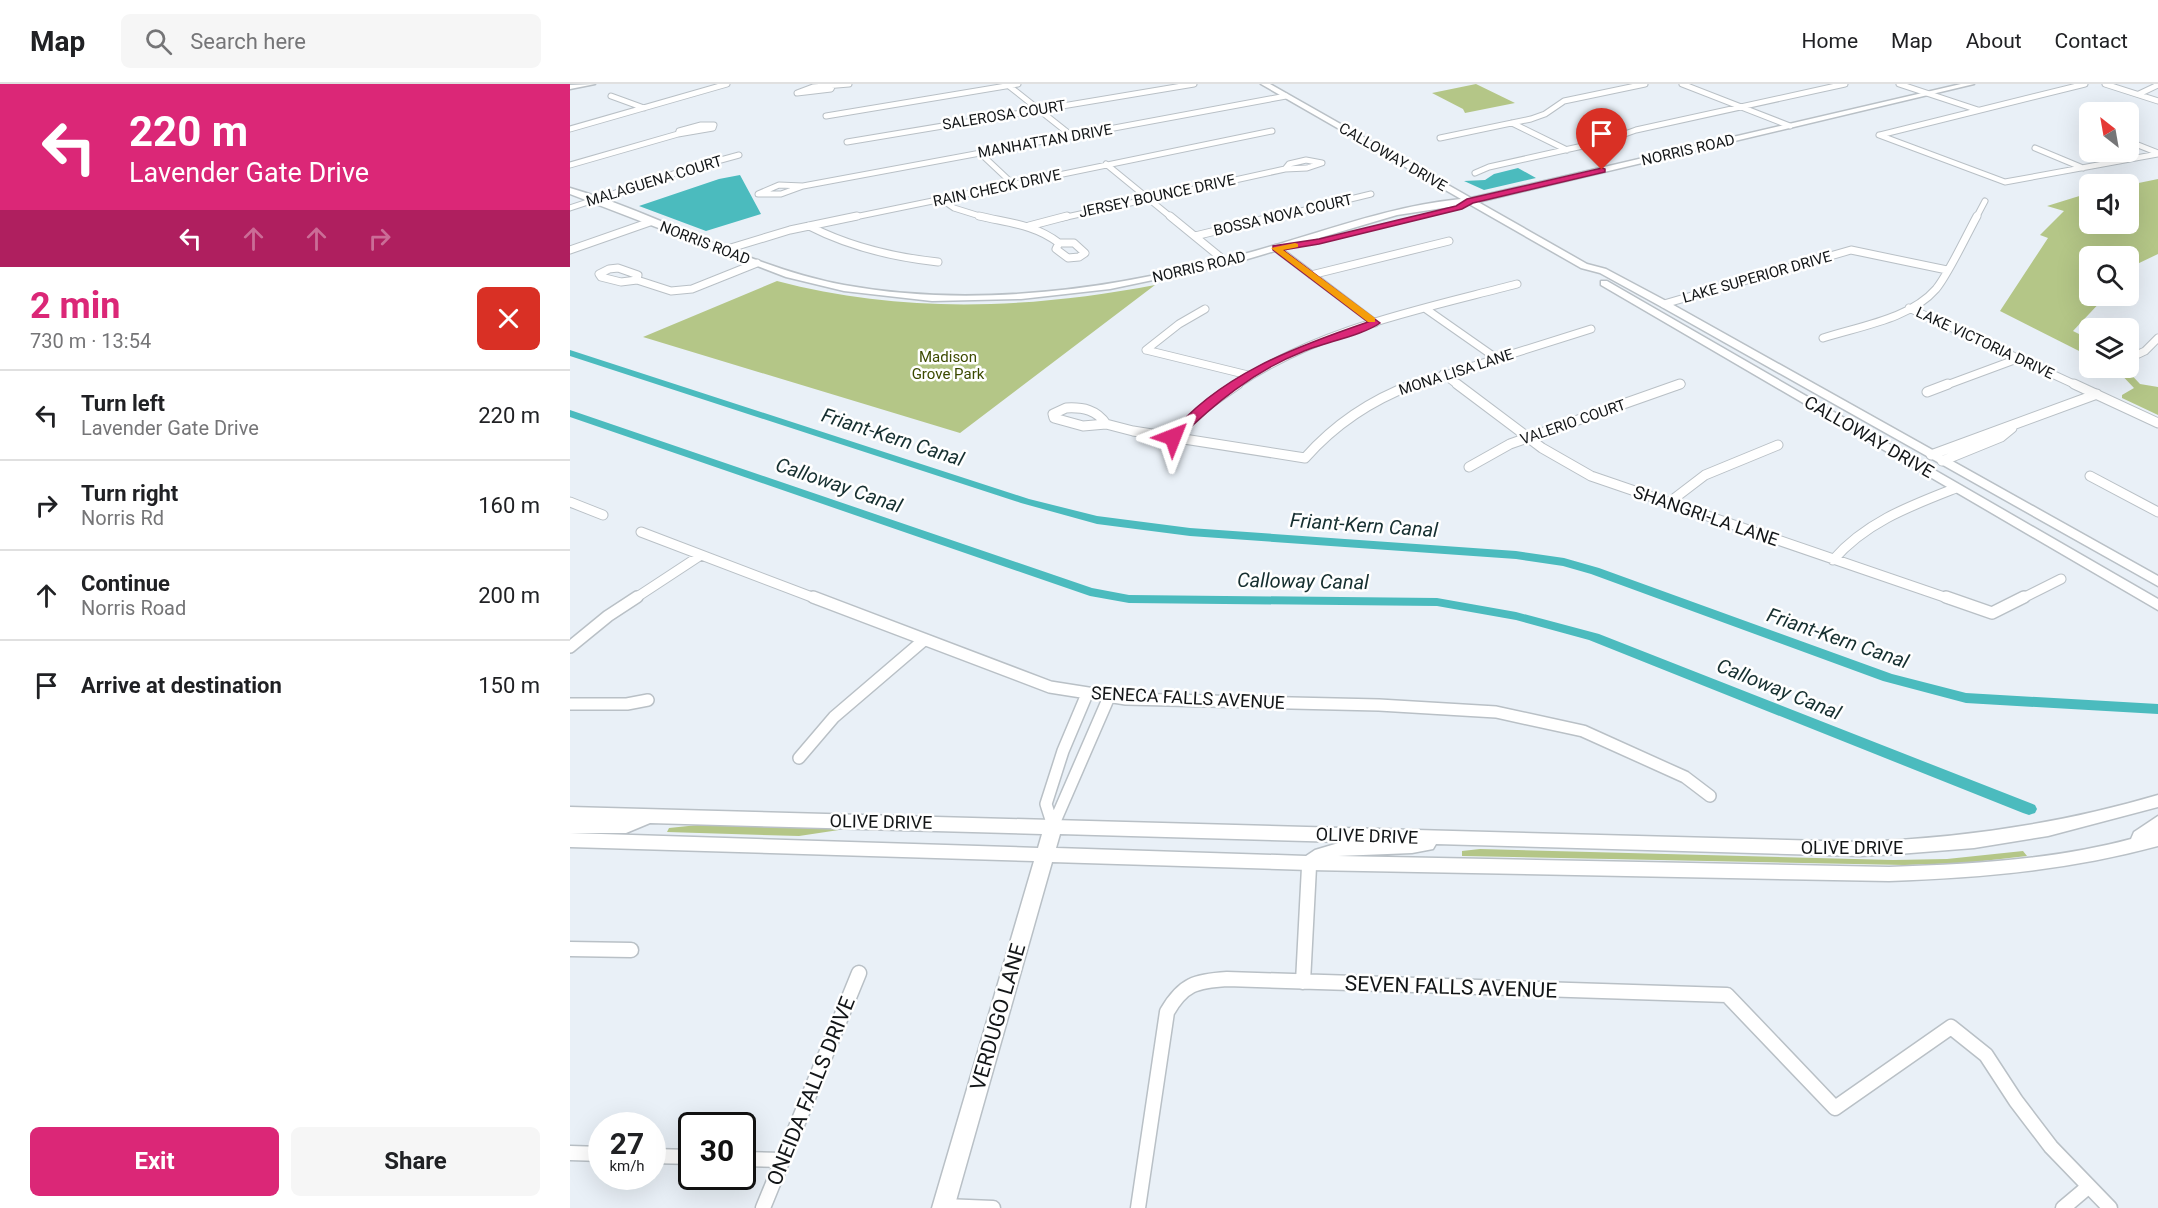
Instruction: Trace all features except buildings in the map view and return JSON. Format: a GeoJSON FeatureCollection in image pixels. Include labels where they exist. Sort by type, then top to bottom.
{"type":"FeatureCollection","features":[{"type":"Feature","properties":{"kind":"main road"},"geometry":{"type":"LineString","coordinates":[[570,87],[591,84]]}},
{"type":"Feature","properties":{"kind":"main road","name":"CALLOWAY DRIVE"},"geometry":{"type":"LineString","coordinates":[[1265,84],[1584,266],[1604,271],[1664,304],[2158,582]]}},
{"type":"Feature","properties":{"kind":"main road","name":"NORRIS ROAD"},"geometry":{"type":"LineString","coordinates":[[570,190],[799,278],[851,289],[908,295],[976,297],[1038,294],[1099,288],[1152,278],[1276,248],[1340,236],[1459,207],[1470,201],[1970,84]]}},
{"type":"Feature","properties":{"kind":"main road","name":"CALLOWAY DRIVE"},"geometry":{"type":"LineString","coordinates":[[1584,266],[1595,278],[2158,605]]}},
{"type":"Feature","properties":{"kind":"main road"},"geometry":{"type":"LineString","coordinates":[[1595,278],[1612,282],[1648,302],[1664,304]]}},
{"type":"Feature","properties":{"kind":"main road"},"geometry":{"type":"LineString","coordinates":[[1832,415],[1856,422],[1917,455],[1937,458]]}},
{"type":"Feature","properties":{"kind":"main road"},"geometry":{"type":"LineString","coordinates":[[1956,488],[1971,488],[2034,521],[2060,527]]}},
{"type":"Feature","properties":{"kind":"main road","name":"OLIVE DRIVE"},"geometry":{"type":"LineString","coordinates":[[570,814],[1806,849],[1913,847],[1978,842],[2080,824],[2158,801]]}},
{"type":"Feature","properties":{"kind":"main road"},"geometry":{"type":"LineString","coordinates":[[570,826],[626,826],[650,816]]}},
{"type":"Feature","properties":{"kind":"main road"},"geometry":{"type":"LineString","coordinates":[[2140,844],[2140,837],[2158,823]]}},
{"type":"Feature","properties":{"kind":"main road","name":"VERDUGO LANE"},"geometry":{"type":"LineString","coordinates":[[944,1207],[1053,826]]}},
{"type":"Feature","properties":{"kind":"main road"},"geometry":{"type":"LineString","coordinates":[[1309,863],[1320,854],[1334,849],[1408,848],[1451,839]]}},
{"type":"Feature","properties":{"kind":"main road","name":"OLIVE DRIVE"},"geometry":{"type":"LineString","coordinates":[[570,840],[1309,863],[1889,874],[2062,862],[2158,839]]}},
{"type":"Feature","properties":{"kind":"street"},"geometry":{"type":"LineString","coordinates":[[570,129],[723,84]]}},
{"type":"Feature","properties":{"kind":"street"},"geometry":{"type":"LineString","coordinates":[[832,87],[823,91],[797,93],[800,89],[811,87],[849,84]]}},
{"type":"Feature","properties":{"kind":"street"},"geometry":{"type":"LineString","coordinates":[[826,116],[1018,84]]}},
{"type":"Feature","properties":{"kind":"street","name":"SALEROSA COURT"},"geometry":{"type":"LineString","coordinates":[[847,142],[1039,110],[1161,88],[1171,84]]}},
{"type":"Feature","properties":{"kind":"street","name":"SALEROSA COURT"},"geometry":{"type":"LineString","coordinates":[[1161,88],[1170,89],[1194,84]]}},
{"type":"Feature","properties":{"kind":"street"},"geometry":{"type":"LineString","coordinates":[[1440,138],[1545,114],[1564,101],[1645,84]]}},
{"type":"Feature","properties":{"kind":"street"},"geometry":{"type":"LineString","coordinates":[[1682,84],[1790,126]]}},
{"type":"Feature","properties":{"kind":"street"},"geometry":{"type":"LineString","coordinates":[[1475,173],[1489,167],[1605,141],[1636,130],[1845,84]]}},
{"type":"Feature","properties":{"kind":"street"},"geometry":{"type":"LineString","coordinates":[[1899,84],[1978,110]]}},
{"type":"Feature","properties":{"kind":"street"},"geometry":{"type":"LineString","coordinates":[[2085,84],[1880,135],[2006,182],[2158,153]]}},
{"type":"Feature","properties":{"kind":"street"},"geometry":{"type":"LineString","coordinates":[[2105,84],[2158,101]]}},
{"type":"Feature","properties":{"kind":"street"},"geometry":{"type":"LineString","coordinates":[[2139,94],[2158,85]]}},
{"type":"Feature","properties":{"kind":"street"},"geometry":{"type":"LineString","coordinates":[[1009,86],[1072,136]]}},
{"type":"Feature","properties":{"kind":"street"},"geometry":{"type":"LineString","coordinates":[[958,88],[963,93]]}},
{"type":"Feature","properties":{"kind":"street"},"geometry":{"type":"LineString","coordinates":[[611,96],[644,108]]}},
{"type":"Feature","properties":{"kind":"street","name":"MANHATTAN DRIVE"},"geometry":{"type":"LineString","coordinates":[[803,186],[780,194],[767,196],[758,194],[765,189],[789,184],[803,186],[1287,96]]}},
{"type":"Feature","properties":{"kind":"street"},"geometry":{"type":"LineString","coordinates":[[1512,123],[1567,150]]}},
{"type":"Feature","properties":{"kind":"street"},"geometry":{"type":"LineString","coordinates":[[570,165],[678,134],[713,128],[714,125],[705,124],[687,128],[679,131],[678,134]]}},
{"type":"Feature","properties":{"kind":"street","name":"RAIN CHECK DRIVE"},"geometry":{"type":"LineString","coordinates":[[724,250],[768,235],[809,226],[1272,132]]}},
{"type":"Feature","properties":{"kind":"street"},"geometry":{"type":"LineString","coordinates":[[2139,145],[2158,153]]}},
{"type":"Feature","properties":{"kind":"street"},"geometry":{"type":"LineString","coordinates":[[2035,148],[2083,168]]}},
{"type":"Feature","properties":{"kind":"street"},"geometry":{"type":"LineString","coordinates":[[980,153],[1014,185]]}},
{"type":"Feature","properties":{"kind":"street","name":"MALAGUENA COURT"},"geometry":{"type":"LineString","coordinates":[[570,208],[688,169],[739,155]]}},
{"type":"Feature","properties":{"kind":"street","name":"JERSEY BOUNCE DRIVE"},"geometry":{"type":"LineString","coordinates":[[1029,226],[1148,198],[1323,163],[1313,160],[1302,161],[1289,164],[1285,169]]}},
{"type":"Feature","properties":{"kind":"street"},"geometry":{"type":"LineString","coordinates":[[1106,164],[1226,261]]}},
{"type":"Feature","properties":{"kind":"street","name":"BOSSA NOVA COURT"},"geometry":{"type":"LineString","coordinates":[[1195,236],[1371,194]]}},
{"type":"Feature","properties":{"kind":"street"},"geometry":{"type":"LineString","coordinates":[[941,199],[963,212],[1029,226],[1054,238],[1059,243]]}},
{"type":"Feature","properties":{"kind":"street"},"geometry":{"type":"LineString","coordinates":[[1823,338],[1910,308],[1930,295],[1947,270],[1985,201]]}},
{"type":"Feature","properties":{"kind":"street"},"geometry":{"type":"LineString","coordinates":[[570,250],[651,222]]}},
{"type":"Feature","properties":{"kind":"street"},"geometry":{"type":"LineString","coordinates":[[809,226],[838,241],[865,251],[938,262]]}},
{"type":"Feature","properties":{"kind":"street"},"geometry":{"type":"LineString","coordinates":[[1311,275],[1449,241]]}},
{"type":"Feature","properties":{"kind":"street"},"geometry":{"type":"LineString","coordinates":[[1276,248],[1375,323]]}},
{"type":"Feature","properties":{"kind":"street","name":"LAKE SUPERIOR DRIVE"},"geometry":{"type":"LineString","coordinates":[[1664,304],[1851,250],[1947,270]]}},
{"type":"Feature","properties":{"kind":"street"},"geometry":{"type":"LineString","coordinates":[[637,280],[638,275],[623,268],[615,267],[599,274],[601,277],[621,282],[637,280],[671,291],[692,289],[757,263]]}},
{"type":"Feature","properties":{"kind":"street"},"geometry":{"type":"LineString","coordinates":[[1106,424],[1098,414],[1078,407],[1069,406],[1053,414],[1054,418],[1083,426],[1106,424],[1173,437],[1206,405],[1248,375],[1297,350],[1375,323],[1517,284]]}},
{"type":"Feature","properties":{"kind":"street","name":"LAKE VICTORIA DRIVE"},"geometry":{"type":"LineString","coordinates":[[1910,308],[2158,423]]}},
{"type":"Feature","properties":{"kind":"street"},"geometry":{"type":"LineString","coordinates":[[1205,309],[1179,324],[1146,350],[1248,375]]}},
{"type":"Feature","properties":{"kind":"street"},"geometry":{"type":"LineString","coordinates":[[1426,309],[1496,358]]}},
{"type":"Feature","properties":{"kind":"street","name":"MONA LISA LANE"},"geometry":{"type":"LineString","coordinates":[[1173,437],[1305,458],[1335,427],[1372,402],[1407,386],[1591,329]]}},
{"type":"Feature","properties":{"kind":"street"},"geometry":{"type":"LineString","coordinates":[[2139,354],[2158,338]]}},
{"type":"Feature","properties":{"kind":"street"},"geometry":{"type":"LineString","coordinates":[[1927,392],[2017,359]]}},
{"type":"Feature","properties":{"kind":"street","name":"SHANGRI-LA LANE"},"geometry":{"type":"LineString","coordinates":[[1443,374],[1554,456],[1591,476],[1992,614],[2061,579]]}},
{"type":"Feature","properties":{"kind":"street","name":"VALERIO COURT"},"geometry":{"type":"LineString","coordinates":[[1469,467],[1493,452],[1528,437],[1680,384]]}},
{"type":"Feature","properties":{"kind":"street"},"geometry":{"type":"LineString","coordinates":[[1937,458],[2001,437],[2012,428],[2097,394]]}},
{"type":"Feature","properties":{"kind":"street"},"geometry":{"type":"LineString","coordinates":[[1667,504],[1701,476],[1778,445]]}},
{"type":"Feature","properties":{"kind":"street"},"geometry":{"type":"LineString","coordinates":[[2090,476],[2156,509]]}},
{"type":"Feature","properties":{"kind":"street"},"geometry":{"type":"LineString","coordinates":[[1833,560],[1849,541],[1870,525],[1956,488]]}},
{"type":"Feature","properties":{"kind":"street"},"geometry":{"type":"LineString","coordinates":[[570,502],[603,515]]}},
{"type":"Feature","properties":{"kind":"street","name":"SENECA FALLS AVENUE"},"geometry":{"type":"LineString","coordinates":[[641,532],[1025,679],[1109,697],[1379,705],[1496,712],[1583,731],[1685,777],[1710,796]]}},
{"type":"Feature","properties":{"kind":"street"},"geometry":{"type":"LineString","coordinates":[[570,648],[608,616],[701,555]]}},
{"type":"Feature","properties":{"kind":"street"},"geometry":{"type":"LineString","coordinates":[[799,758],[834,717],[924,640]]}},
{"type":"Feature","properties":{"kind":"street"},"geometry":{"type":"LineString","coordinates":[[1053,826],[1046,804],[1063,751],[1087,694]]}},
{"type":"Feature","properties":{"kind":"street"},"geometry":{"type":"LineString","coordinates":[[1053,826],[1109,697]]}},
{"type":"Feature","properties":{"kind":"street"},"geometry":{"type":"LineString","coordinates":[[570,705],[627,704],[648,700]]}},
{"type":"Feature","properties":{"kind":"street"},"geometry":{"type":"LineString","coordinates":[[1303,982],[1309,863]]}},
{"type":"Feature","properties":{"kind":"street"},"geometry":{"type":"LineString","coordinates":[[570,949],[631,951]]}},
{"type":"Feature","properties":{"kind":"street","name":"ONEIDA FALLS DRIVE"},"geometry":{"type":"LineString","coordinates":[[763,1208],[859,973]]}},
{"type":"Feature","properties":{"kind":"street","name":"SEVEN FALLS AVENUE"},"geometry":{"type":"LineString","coordinates":[[1138,1208],[1167,1012],[1177,993],[1204,981],[1727,995],[1835,1108],[1951,1027],[1986,1055],[2016,1101],[2088,1187]]}},
{"type":"Feature","properties":{"kind":"street"},"geometry":{"type":"LineString","coordinates":[[570,1153],[588,1154]]}},
{"type":"Feature","properties":{"kind":"street"},"geometry":{"type":"LineString","coordinates":[[756,1159],[783,1160]]}},
{"type":"Feature","properties":{"kind":"street"},"geometry":{"type":"LineString","coordinates":[[2062,1208],[2088,1187],[2110,1208]]}},
{"type":"Feature","properties":{"kind":"street"},"geometry":{"type":"LineString","coordinates":[[944,1207],[993,1208]]}},
{"type":"Feature","properties":{"kind":"green space"},"geometry":{"type":"Polygon","coordinates":[[[1476,84],[1515,103],[1465,113],[1463,109],[1432,93],[1476,84]]]}},
{"type":"Feature","properties":{"kind":"green space"},"geometry":{"type":"Polygon","coordinates":[[[2158,179],[2158,254],[2139,263],[2139,246],[2079,246],[2079,306],[2097,306],[2085,318],[2079,318],[2079,325],[2073,331],[2079,334],[2079,351],[2000,311],[2048,238],[2040,235],[2064,211],[2047,206],[2079,196],[2079,234],[2139,234],[2139,183],[2158,179]]]}},
{"type":"Feature","properties":{"kind":"green space","name":"Madison Grove Park"},"geometry":{"type":"Polygon","coordinates":[[[777,281],[824,292],[871,299],[966,304],[1061,299],[1155,285],[960,433],[643,337],[777,281]]]}},
{"type":"Feature","properties":{"kind":"green space"},"geometry":{"type":"Polygon","coordinates":[[[2124,378],[2134,378],[2140,384],[2158,387],[2158,415],[2122,398],[2122,395],[2134,388],[2124,378]]]}},
{"type":"Feature","properties":{"kind":"green space"},"geometry":{"type":"Polygon","coordinates":[[[698,825],[842,827],[839,830],[799,836],[667,832],[669,828],[698,825]]]}},
{"type":"Feature","properties":{"kind":"green space"},"geometry":{"type":"Polygon","coordinates":[[[1480,849],[1893,860],[1947,859],[2023,851],[2027,856],[1965,863],[1905,865],[1462,856],[1462,851],[1480,849]]]}},
{"type":"Feature","properties":{"kind":"water"},"geometry":{"type":"Polygon","coordinates":[[[1518,168],[1536,178],[1484,190],[1464,181],[1485,180],[1494,174],[1518,168]]]}},
{"type":"Feature","properties":{"kind":"water"},"geometry":{"type":"Polygon","coordinates":[[[740,175],[761,214],[706,231],[639,206],[719,179],[740,175]]]}},
{"type":"Feature","properties":{"kind":"waterway","name":"Friant-Kern Canal"},"geometry":{"type":"LineString","coordinates":[[570,353],[1025,501],[1097,520],[1190,532],[1516,555],[1564,562],[1595,571],[1888,678],[1966,698],[2158,709]]}},
{"type":"Feature","properties":{"kind":"waterway","name":"Calloway Canal"},"geometry":{"type":"LineString","coordinates":[[570,413],[1090,592],[1129,599],[1437,602],[1497,611],[1555,626],[1594,637],[2029,809]]}},
{"type":"Feature","properties":{"kind":"slow traffic"},"geometry":{"type":"LineString","coordinates":[[1295,245],[1276,248],[1372,320]]}},
{"type":"Feature","properties":{"kind":"route"},"geometry":{"type":"LineString","coordinates":[[1173,437],[1206,405],[1248,375],[1297,350],[1375,323],[1276,248],[1319,242],[1459,207],[1470,201],[1602,170]]}}]}
